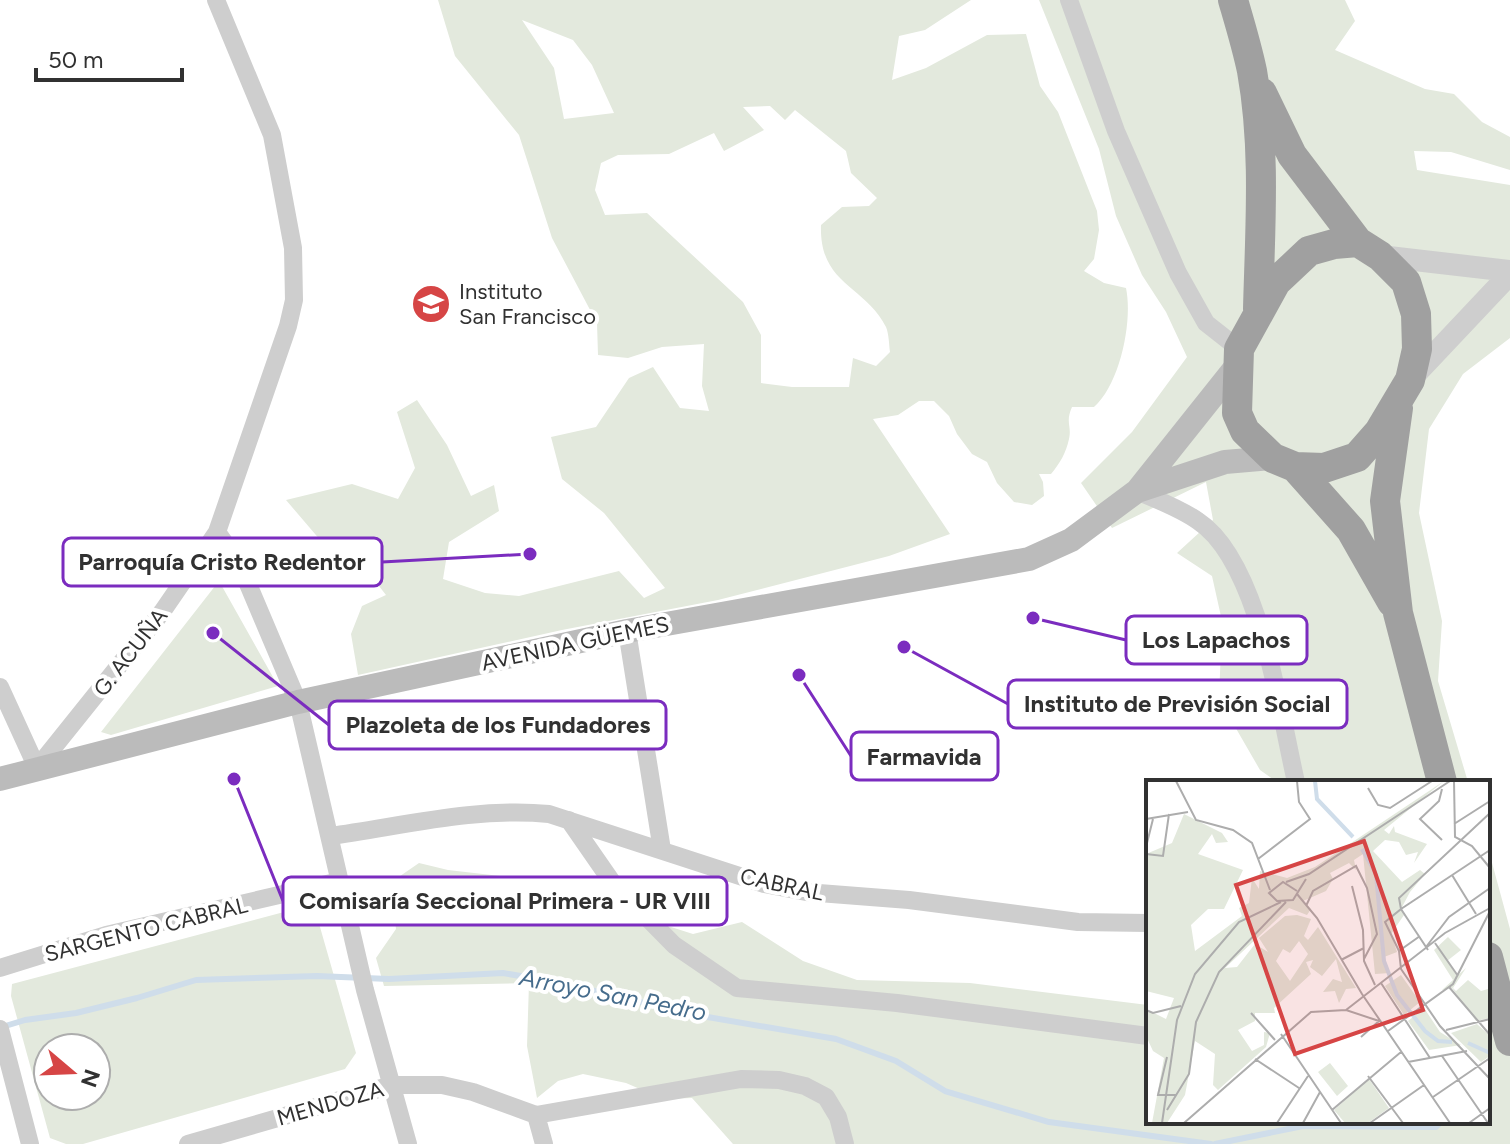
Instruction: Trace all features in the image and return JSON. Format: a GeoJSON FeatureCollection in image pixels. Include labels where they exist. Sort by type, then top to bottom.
{"type":"FeatureCollection","features":[{"type":"Feature","properties":{"kind":"highway"},"geometry":{"type":"LineString","coordinates":[[1233,0],[1252,73],[1262,195],[1258,311]]}},
{"type":"Feature","properties":{"kind":"highway"},"geometry":{"type":"LineString","coordinates":[[1252,73],[1292,155],[1369,249],[1406,282],[1416,314],[1417,349],[1404,391],[1385,501],[1398,613],[1441,780]]}},
{"type":"Feature","properties":{"kind":"highway"},"geometry":{"type":"LineString","coordinates":[[1369,249],[1334,244],[1309,251],[1276,282],[1258,311],[1239,356],[1237,413],[1245,431],[1284,463],[1351,530],[1398,613]]}},
{"type":"Feature","properties":{"kind":"highway"},"geometry":{"type":"LineString","coordinates":[[1284,463],[1324,468],[1357,457],[1379,432],[1404,391]]}},
{"type":"Feature","properties":{"kind":"highway"},"geometry":{"type":"LineString","coordinates":[[1490,965],[1510,1041]]}},
{"type":"Feature","properties":{"kind":"main road","name":"AVENIDA GÜEMES"},"geometry":{"type":"LineString","coordinates":[[0,779],[298,702],[627,631],[1029,559],[1071,540],[1137,491],[1239,356]]}},
{"type":"Feature","properties":{"kind":"main road","name":"AVENIDA GÜEMES"},"geometry":{"type":"LineString","coordinates":[[1137,491],[1225,462],[1284,463]]}},
{"type":"Feature","properties":{"kind":"street","name":"G. ACUÑA"},"geometry":{"type":"LineString","coordinates":[[37,768],[162,612],[217,532],[278,357],[294,300],[293,248],[272,135],[216,0]]}},
{"type":"Feature","properties":{"kind":"street"},"geometry":{"type":"LineString","coordinates":[[1069,0],[1116,131],[1178,273],[1206,323],[1239,356]]}},
{"type":"Feature","properties":{"kind":"street"},"geometry":{"type":"LineString","coordinates":[[1369,249],[1510,272]]}},
{"type":"Feature","properties":{"kind":"street"},"geometry":{"type":"LineString","coordinates":[[1404,391],[1510,272]]}},
{"type":"Feature","properties":{"kind":"street"},"geometry":{"type":"LineString","coordinates":[[1137,491],[1200,521],[1230,553],[1252,598],[1296,780]]}},
{"type":"Feature","properties":{"kind":"street"},"geometry":{"type":"LineString","coordinates":[[217,532],[240,565],[298,702],[365,990],[408,1144]]}},
{"type":"Feature","properties":{"kind":"street"},"geometry":{"type":"LineString","coordinates":[[627,631],[662,850]]}},
{"type":"Feature","properties":{"kind":"street"},"geometry":{"type":"LineString","coordinates":[[0,687],[37,768]]}},
{"type":"Feature","properties":{"kind":"street","name":"CABRAL"},"geometry":{"type":"LineString","coordinates":[[330,836],[515,810],[549,814],[764,884],[806,892],[909,900],[1078,922],[1146,923]]}},
{"type":"Feature","properties":{"kind":"street"},"geometry":{"type":"LineString","coordinates":[[569,820],[612,882],[663,935],[737,988],[897,1003],[1146,1036]]}},
{"type":"Feature","properties":{"kind":"street","name":"SARGENTO CABRAL"},"geometry":{"type":"LineString","coordinates":[[0,968],[106,935],[340,881]]}},
{"type":"Feature","properties":{"kind":"street"},"geometry":{"type":"LineString","coordinates":[[0,1029],[30,1144]]}},
{"type":"Feature","properties":{"kind":"street"},"geometry":{"type":"LineString","coordinates":[[544,1144],[536,1115],[741,1079],[779,1080],[805,1086],[826,1097],[838,1117],[845,1144]]}},
{"type":"Feature","properties":{"kind":"street","name":"MENDOZA"},"geometry":{"type":"LineString","coordinates":[[188,1144],[392,1085],[442,1085],[473,1092],[536,1115]]}},
{"type":"Feature","properties":{"kind":"shaded area"},"geometry":{"type":"Polygon","coordinates":[[[438,0],[971,0],[925,30],[899,36],[892,80],[926,68],[987,35],[1026,34],[1040,86],[1058,112],[1097,211],[1099,230],[1094,259],[1084,271],[1104,283],[1126,288],[1128,302],[1126,334],[1111,383],[1094,407],[1072,407],[1069,439],[1062,458],[1051,474],[1039,474],[1044,496],[1032,505],[1014,502],[997,483],[987,462],[972,454],[957,434],[949,416],[934,401],[919,401],[898,415],[873,419],[950,534],[889,556],[718,600],[562,630],[358,675],[351,634],[362,606],[386,595],[357,558],[333,555],[286,500],[352,484],[398,499],[415,468],[397,412],[417,400],[447,445],[471,496],[494,485],[499,511],[449,542],[443,579],[485,593],[519,596],[619,571],[644,598],[665,588],[604,513],[562,479],[551,437],[596,427],[629,378],[653,367],[680,408],[709,411],[702,386],[704,344],[662,347],[628,358],[598,355],[597,323],[552,238],[519,135],[455,56],[438,0]],[[522,20],[554,68],[564,119],[614,113],[592,65],[573,40],[522,20]],[[770,106],[743,107],[764,130],[724,151],[714,133],[669,154],[618,155],[601,163],[595,190],[605,215],[647,213],[743,302],[761,335],[761,383],[792,387],[849,387],[853,358],[876,366],[890,352],[888,336],[877,313],[835,273],[827,260],[821,225],[842,207],[869,206],[877,198],[851,173],[846,151],[795,110],[785,120],[770,106]]]}},
{"type":"Feature","properties":{"kind":"shaded area"},"geometry":{"type":"Polygon","coordinates":[[[1039,0],[1345,0],[1355,21],[1335,50],[1425,89],[1454,94],[1482,122],[1510,137],[1510,170],[1451,152],[1414,151],[1417,170],[1510,185],[1510,338],[1463,374],[1429,429],[1419,513],[1442,621],[1438,681],[1467,780],[1274,780],[1260,770],[1219,699],[1222,621],[1212,576],[1177,553],[1213,520],[1206,482],[1112,528],[1081,483],[1132,432],[1187,357],[1166,312],[1142,275],[1116,216],[1099,149],[1039,0]]]}},
{"type":"Feature","properties":{"kind":"shaded area"},"geometry":{"type":"Polygon","coordinates":[[[219,581],[278,686],[111,735],[101,732],[219,581]]]}},
{"type":"Feature","properties":{"kind":"shaded area"},"geometry":{"type":"Polygon","coordinates":[[[1490,855],[1510,929],[1510,1144],[733,1144],[692,1098],[663,1099],[626,1083],[583,1074],[558,1081],[537,1098],[527,1046],[529,983],[384,986],[376,958],[396,929],[390,883],[419,863],[448,870],[509,877],[550,894],[602,895],[649,920],[693,934],[742,922],[803,961],[857,980],[970,983],[1146,1005],[1146,1124],[1490,1124],[1490,855]]]}},
{"type":"Feature","properties":{"kind":"shaded area"},"geometry":{"type":"Polygon","coordinates":[[[299,908],[316,913],[356,1053],[345,1069],[83,1144],[66,1144],[50,1138],[43,1112],[112,1112],[112,1032],[32,1032],[32,1072],[11,996],[12,984],[299,908]]]}},
{"type":"Feature","properties":{"kind":"waterway","name":"Arroyo San Pedro"},"geometry":{"type":"LineString","coordinates":[[2,1027],[25,1020],[76,1013],[196,980],[317,976],[389,979],[503,973],[561,983],[690,1014],[836,1039],[896,1061],[945,1091],[1049,1122],[1211,1144]]}},
{"type":"Feature","properties":{"kind":"waterway","name":"Arroyo San Pedro"},"geometry":{"type":"LineString","coordinates":[[1215,1144],[1303,1126],[1436,1127],[1439,1124]]}},
{"type":"Feature","properties":{"kind":"place","name":"Instituto San Francisco"},"geometry":{"type":"Point","coordinates":[431,304]}},
{"type":"Feature","properties":{"kind":"place","name":"Parroquía Cristo Redentor"},"geometry":{"type":"Point","coordinates":[530,554]}},
{"type":"Feature","properties":{"kind":"place","name":"Los Lapachos"},"geometry":{"type":"Point","coordinates":[1033,618]}},
{"type":"Feature","properties":{"kind":"place","name":"Plazoleta de los Fundadores"},"geometry":{"type":"Point","coordinates":[213,633]}},
{"type":"Feature","properties":{"kind":"place","name":"Instituto de Previsión Social"},"geometry":{"type":"Point","coordinates":[904,647]}},
{"type":"Feature","properties":{"kind":"place","name":"Farmavida"},"geometry":{"type":"Point","coordinates":[799,675]}},
{"type":"Feature","properties":{"kind":"place","name":"Comisaría Seccional Primera - UR VIII"},"geometry":{"type":"Point","coordinates":[234,779]}}]}
